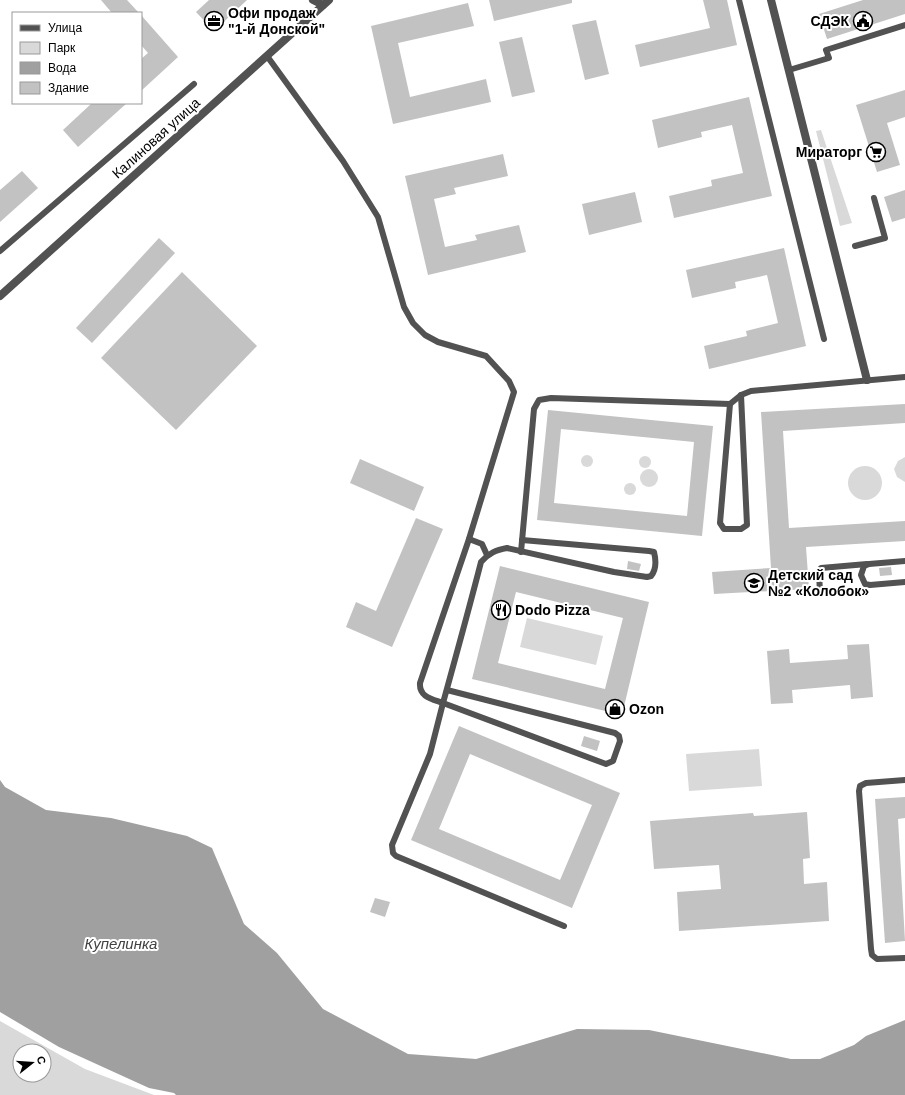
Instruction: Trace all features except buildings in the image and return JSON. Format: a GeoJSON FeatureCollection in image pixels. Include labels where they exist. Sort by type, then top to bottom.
{"type":"FeatureCollection","features":[{"type":"Feature","properties":{"kind":"street"},"geometry":{"type":"LineString","coordinates":[[313,0],[326,3]]}},
{"type":"Feature","properties":{"kind":"street"},"geometry":{"type":"LineString","coordinates":[[771,0],[868,380]]}},
{"type":"Feature","properties":{"kind":"street","name":"Калиновая улица"},"geometry":{"type":"LineString","coordinates":[[0,296],[326,3]]}},
{"type":"Feature","properties":{"kind":"lane"},"geometry":{"type":"LineString","coordinates":[[739,0],[824,339]]}},
{"type":"Feature","properties":{"kind":"lane"},"geometry":{"type":"LineString","coordinates":[[789,70],[829,58],[826,50],[905,25]]}},
{"type":"Feature","properties":{"kind":"lane"},"geometry":{"type":"LineString","coordinates":[[267,56],[343,161],[378,217],[404,307],[413,323],[425,335],[438,342],[486,356],[513,386],[513,397],[420,683],[422,693],[443,703],[606,764],[611,764],[614,761],[620,741],[619,736],[615,733],[447,690]]}},
{"type":"Feature","properties":{"kind":"lane"},"geometry":{"type":"LineString","coordinates":[[0,251],[194,84]]}},
{"type":"Feature","properties":{"kind":"lane"},"geometry":{"type":"LineString","coordinates":[[855,246],[885,238],[874,198]]}},
{"type":"Feature","properties":{"kind":"lane"},"geometry":{"type":"LineString","coordinates":[[521,552],[534,409],[539,400],[551,398],[730,404],[741,395],[751,390],[905,377]]}},
{"type":"Feature","properties":{"kind":"lane"},"geometry":{"type":"LineString","coordinates":[[730,404],[720,523],[724,529],[741,529],[746,525],[741,395]]}},
{"type":"Feature","properties":{"kind":"lane"},"geometry":{"type":"LineString","coordinates":[[468,539],[482,544],[487,555]]}},
{"type":"Feature","properties":{"kind":"lane"},"geometry":{"type":"LineString","coordinates":[[522,540],[654,552],[654,573],[647,577],[614,572],[507,548],[497,550],[487,555],[481,562],[430,754],[392,844],[393,853],[396,856],[564,926]]}},
{"type":"Feature","properties":{"kind":"lane"},"geometry":{"type":"LineString","coordinates":[[820,594],[819,571],[821,568],[905,561]]}},
{"type":"Feature","properties":{"kind":"lane"},"geometry":{"type":"LineString","coordinates":[[869,564],[861,570],[861,575],[865,584],[905,582]]}},
{"type":"Feature","properties":{"kind":"lane"},"geometry":{"type":"LineString","coordinates":[[905,780],[866,783],[860,786],[859,791],[872,955],[876,959],[905,958]]}},
{"type":"Feature","properties":{"kind":"green space"},"geometry":{"type":"Polygon","coordinates":[[[821,130],[852,223],[840,226],[816,131],[821,130]]]}},
{"type":"Feature","properties":{"kind":"green space"},"geometry":{"type":"Polygon","coordinates":[[[589,455],[592,456],[592,466],[585,467],[582,466],[581,459],[582,456],[589,455]]]}},
{"type":"Feature","properties":{"kind":"green space"},"geometry":{"type":"Polygon","coordinates":[[[647,456],[650,457],[650,467],[643,468],[640,467],[639,460],[640,457],[647,456]]]}},
{"type":"Feature","properties":{"kind":"green space"},"geometry":{"type":"Polygon","coordinates":[[[905,457],[905,482],[897,477],[894,469],[898,461],[905,457]]]}},
{"type":"Feature","properties":{"kind":"green space"},"geometry":{"type":"Polygon","coordinates":[[[862,466],[868,466],[877,471],[881,477],[881,489],[877,495],[868,500],[862,500],[853,495],[848,486],[848,480],[853,471],[862,466]]]}},
{"type":"Feature","properties":{"kind":"green space"},"geometry":{"type":"Polygon","coordinates":[[[649,469],[655,472],[658,478],[655,484],[649,487],[643,484],[640,478],[643,472],[649,469]]]}},
{"type":"Feature","properties":{"kind":"green space"},"geometry":{"type":"Polygon","coordinates":[[[632,483],[635,484],[635,494],[628,495],[625,494],[624,487],[625,484],[632,483]]]}},
{"type":"Feature","properties":{"kind":"green space"},"geometry":{"type":"Polygon","coordinates":[[[527,618],[603,636],[596,665],[520,647],[527,618]]]}},
{"type":"Feature","properties":{"kind":"green space"},"geometry":{"type":"Polygon","coordinates":[[[759,749],[762,786],[689,791],[686,754],[759,749]]]}},
{"type":"Feature","properties":{"kind":"green space"},"geometry":{"type":"Polygon","coordinates":[[[0,1021],[39,1043],[12,1043],[12,1083],[52,1083],[52,1050],[85,1069],[154,1095],[0,1095],[0,1021]]]}},
{"type":"Feature","properties":{"kind":"water","name":"Купелинка"},"geometry":{"type":"Polygon","coordinates":[[[0,780],[5,787],[46,810],[111,818],[187,836],[212,848],[244,924],[277,953],[323,1009],[408,1054],[476,1059],[577,1029],[649,1030],[791,1059],[820,1059],[854,1045],[866,1036],[905,1020],[905,1095],[176,1095],[174,1093],[149,1088],[59,1047],[0,1012],[0,780]]]}},
{"type":"Feature","properties":{"kind":"place","name":"Офи продаж \"1-й Донской\""},"geometry":{"type":"Point","coordinates":[214,21]}},
{"type":"Feature","properties":{"kind":"place","name":"СДЭК"},"geometry":{"type":"Point","coordinates":[863,21]}},
{"type":"Feature","properties":{"kind":"place","name":"Мираторг"},"geometry":{"type":"Point","coordinates":[876,152]}},
{"type":"Feature","properties":{"kind":"place","name":"Детский сад №2 «Колобок»"},"geometry":{"type":"Point","coordinates":[754,583]}},
{"type":"Feature","properties":{"kind":"place","name":"Dodo Pizza"},"geometry":{"type":"Point","coordinates":[501,610]}},
{"type":"Feature","properties":{"kind":"place","name":"Ozon"},"geometry":{"type":"Point","coordinates":[615,709]}}]}
